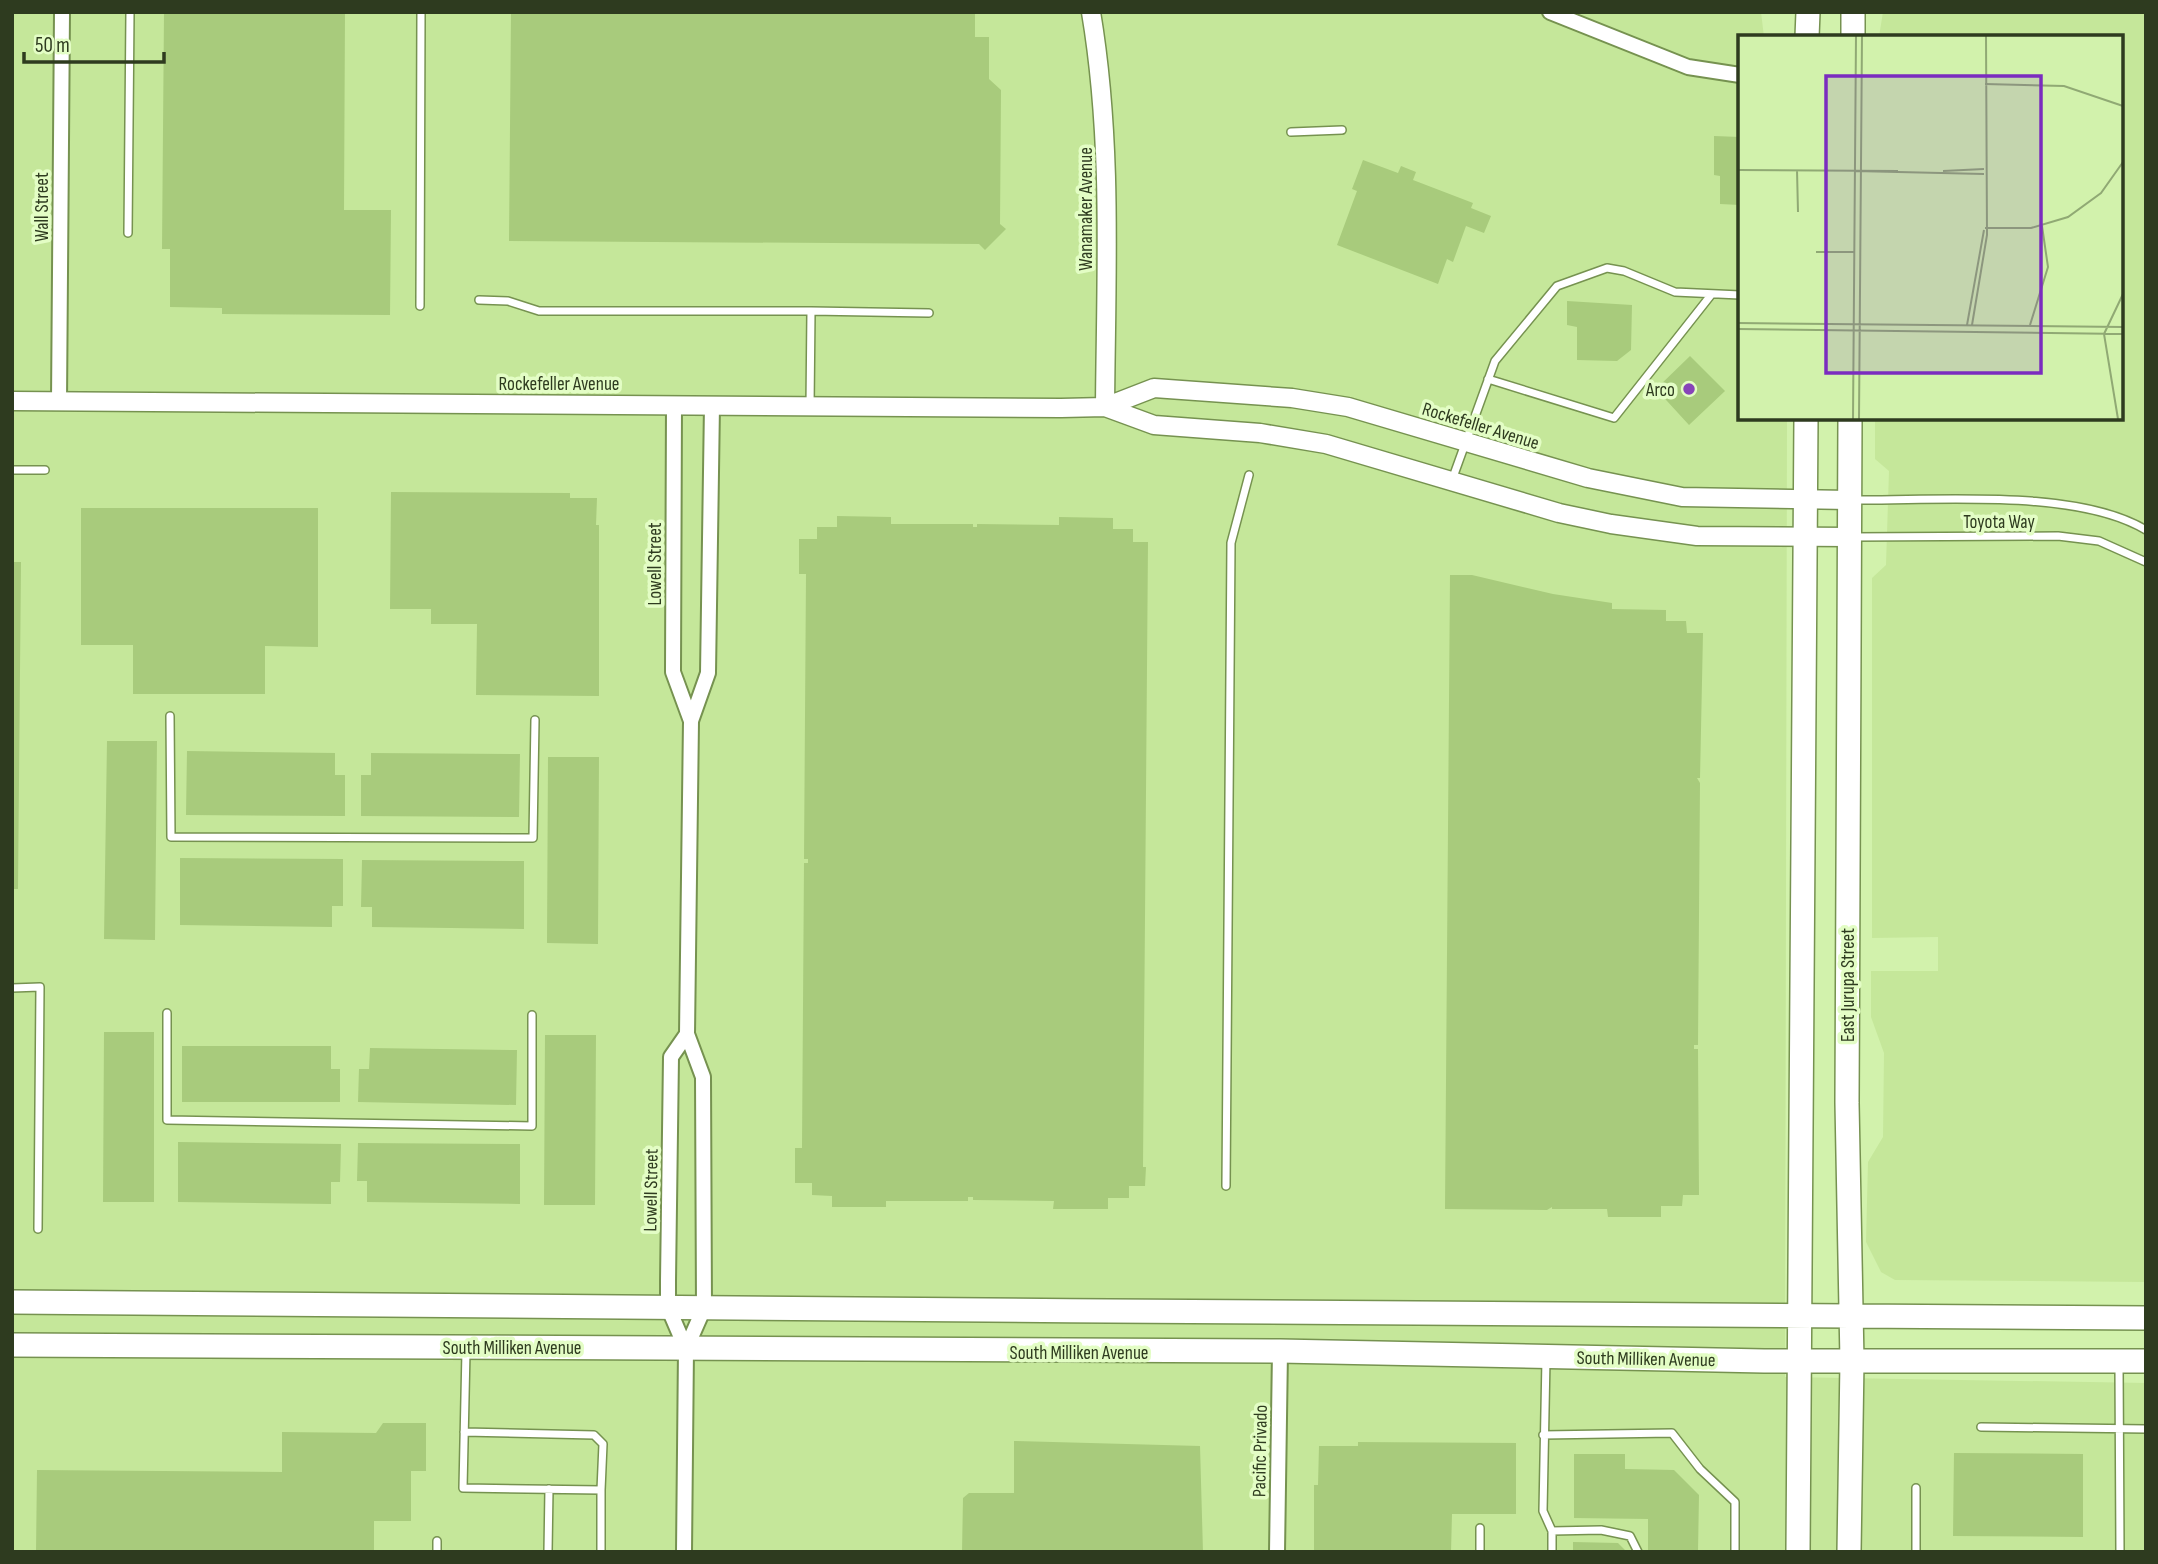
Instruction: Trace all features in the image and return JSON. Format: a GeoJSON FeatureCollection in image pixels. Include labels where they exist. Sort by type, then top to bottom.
{"type":"FeatureCollection","features":[{"type":"Feature","properties":{"kind":"main road"},"geometry":{"type":"LineString","coordinates":[[1807,35],[1808,12]]}},
{"type":"Feature","properties":{"kind":"main road"},"geometry":{"type":"LineString","coordinates":[[1853,12],[1853,35]]}},
{"type":"Feature","properties":{"kind":"main road"},"geometry":{"type":"LineString","coordinates":[[1798,1552],[1806,420]]}},
{"type":"Feature","properties":{"kind":"main road","name":"East Jurupa Street"},"geometry":{"type":"LineString","coordinates":[[1849,1552],[1852,1360],[1847,1103],[1850,420]]}},
{"type":"Feature","properties":{"kind":"main road"},"geometry":{"type":"LineString","coordinates":[[12,1302],[1408,1315],[1800,1314],[2146,1318]]}},
{"type":"Feature","properties":{"kind":"main road","name":"South Milliken Avenue"},"geometry":{"type":"LineString","coordinates":[[12,1345],[1280,1351],[1799,1360],[2146,1361]]}},
{"type":"Feature","properties":{"kind":"street","name":"Wall Street"},"geometry":{"type":"LineString","coordinates":[[60,402],[62,12]]}},
{"type":"Feature","properties":{"kind":"street","name":"Wanamaker Avenue"},"geometry":{"type":"LineString","coordinates":[[1091,12],[1101,72],[1106,148],[1105,407]]}},
{"type":"Feature","properties":{"kind":"street"},"geometry":{"type":"LineString","coordinates":[[1550,12],[1688,66],[1738,75]]}},
{"type":"Feature","properties":{"kind":"street","name":"Rockefeller Avenue"},"geometry":{"type":"LineString","coordinates":[[1105,407],[1154,388],[1292,398],[1349,407],[1588,478],[1682,497],[1849,500]]}},
{"type":"Feature","properties":{"kind":"street","name":"Rockefeller Avenue"},"geometry":{"type":"LineString","coordinates":[[12,401],[1105,407],[1154,425],[1260,433],[1326,444],[1559,513],[1611,524],[1697,536],[1848,537]]}},
{"type":"Feature","properties":{"kind":"street","name":"Lowell Street"},"geometry":{"type":"LineString","coordinates":[[674,405],[673,673],[691,721]]}},
{"type":"Feature","properties":{"kind":"street","name":"Lowell Street"},"geometry":{"type":"LineString","coordinates":[[684,1552],[686,1349],[704,1308],[704,1077],[687,1034],[691,721],[708,673],[712,405]]}},
{"type":"Feature","properties":{"kind":"street","name":"Lowell Street"},"geometry":{"type":"LineString","coordinates":[[686,1349],[668,1307],[671,1056],[687,1034]]}},
{"type":"Feature","properties":{"kind":"street","name":"Pacific Privado"},"geometry":{"type":"LineString","coordinates":[[1277,1552],[1280,1351]]}},
{"type":"Feature","properties":{"kind":"lane"},"geometry":{"type":"LineString","coordinates":[[128,233],[130,12]]}},
{"type":"Feature","properties":{"kind":"lane"},"geometry":{"type":"LineString","coordinates":[[420,306],[421,12]]}},
{"type":"Feature","properties":{"kind":"lane"},"geometry":{"type":"LineString","coordinates":[[1291,132],[1342,130]]}},
{"type":"Feature","properties":{"kind":"lane"},"geometry":{"type":"LineString","coordinates":[[1452,480],[1495,361],[1556,286],[1606,268],[1624,271],[1675,292],[1738,295]]}},
{"type":"Feature","properties":{"kind":"lane"},"geometry":{"type":"LineString","coordinates":[[1488,379],[1614,418],[1711,295]]}},
{"type":"Feature","properties":{"kind":"lane"},"geometry":{"type":"LineString","coordinates":[[479,300],[508,301],[539,311],[929,313]]}},
{"type":"Feature","properties":{"kind":"lane"},"geometry":{"type":"LineString","coordinates":[[810,406],[811,311]]}},
{"type":"Feature","properties":{"kind":"lane"},"geometry":{"type":"LineString","coordinates":[[12,470],[45,470]]}},
{"type":"Feature","properties":{"kind":"lane"},"geometry":{"type":"LineString","coordinates":[[1226,1186],[1231,543],[1249,475]]}},
{"type":"Feature","properties":{"kind":"lane","name":"Toyota Way"},"geometry":{"type":"LineString","coordinates":[[1849,500],[2050,502],[2095,511],[2146,530]]}},
{"type":"Feature","properties":{"kind":"lane","name":"Toyota Way"},"geometry":{"type":"LineString","coordinates":[[1848,537],[2058,536],[2099,541],[2146,562]]}},
{"type":"Feature","properties":{"kind":"lane"},"geometry":{"type":"LineString","coordinates":[[170,716],[171,837],[533,838],[535,720]]}},
{"type":"Feature","properties":{"kind":"lane"},"geometry":{"type":"LineString","coordinates":[[12,988],[40,987],[38,1229]]}},
{"type":"Feature","properties":{"kind":"lane"},"geometry":{"type":"LineString","coordinates":[[167,1013],[167,1120],[532,1126],[532,1015]]}},
{"type":"Feature","properties":{"kind":"lane"},"geometry":{"type":"LineString","coordinates":[[466,1347],[463,1488],[601,1490]]}},
{"type":"Feature","properties":{"kind":"lane"},"geometry":{"type":"LineString","coordinates":[[1547,1356],[1543,1511],[1552,1531],[1552,1552]]}},
{"type":"Feature","properties":{"kind":"lane"},"geometry":{"type":"LineString","coordinates":[[2119,1361],[2120,1552]]}},
{"type":"Feature","properties":{"kind":"lane"},"geometry":{"type":"LineString","coordinates":[[1981,1427],[2146,1429]]}},
{"type":"Feature","properties":{"kind":"lane"},"geometry":{"type":"LineString","coordinates":[[464,1432],[594,1435],[603,1444],[601,1552]]}},
{"type":"Feature","properties":{"kind":"lane"},"geometry":{"type":"LineString","coordinates":[[1543,1435],[1672,1433],[1700,1469],[1735,1502],[1735,1552]]}},
{"type":"Feature","properties":{"kind":"lane"},"geometry":{"type":"LineString","coordinates":[[1916,1488],[1916,1552]]}},
{"type":"Feature","properties":{"kind":"lane"},"geometry":{"type":"LineString","coordinates":[[548,1489],[548,1552]]}},
{"type":"Feature","properties":{"kind":"lane"},"geometry":{"type":"LineString","coordinates":[[1480,1528],[1480,1552]]}},
{"type":"Feature","properties":{"kind":"lane"},"geometry":{"type":"LineString","coordinates":[[1552,1531],[1601,1530],[1630,1536],[1638,1552]]}},
{"type":"Feature","properties":{"kind":"lane"},"geometry":{"type":"LineString","coordinates":[[437,1541],[437,1552]]}},
{"type":"Feature","properties":{"kind":"shaded area"},"geometry":{"type":"Polygon","coordinates":[[[12,12],[1761,12],[1764,35],[1738,35],[1738,420],[1787,420],[1785,1377],[2146,1383],[2146,1552],[12,1552],[12,12]]]}},
{"type":"Feature","properties":{"kind":"shaded area"},"geometry":{"type":"Polygon","coordinates":[[[1883,12],[2146,12],[2146,1282],[1895,1280],[1881,1272],[1866,1242],[1868,1162],[1883,1137],[1884,1053],[1871,1017],[1871,971],[1938,971],[1938,937],[1872,938],[1872,578],[1886,565],[1889,471],[1875,459],[1875,420],[2123,420],[2123,35],[1879,35],[1883,12]]]}},
{"type":"Feature","properties":{"kind":"building"},"geometry":{"type":"Polygon","coordinates":[[[164,12],[345,12],[344,210],[391,210],[390,315],[222,314],[222,308],[170,307],[170,249],[162,249],[164,12]]]}},
{"type":"Feature","properties":{"kind":"building"},"geometry":{"type":"Polygon","coordinates":[[[511,12],[975,12],[975,37],[989,37],[989,79],[1001,90],[1000,224],[1006,229],[985,250],[979,244],[509,241],[511,12]]]}},
{"type":"Feature","properties":{"kind":"building"},"geometry":{"type":"Polygon","coordinates":[[[1714,136],[1738,137],[1738,205],[1720,204],[1720,176],[1714,175],[1714,136]]]}},
{"type":"Feature","properties":{"kind":"building"},"geometry":{"type":"Polygon","coordinates":[[[1363,160],[1398,173],[1401,166],[1416,172],[1413,180],[1473,203],[1471,208],[1491,216],[1484,233],[1466,226],[1453,262],[1447,259],[1438,284],[1337,245],[1357,191],[1352,189],[1363,160]]]}},
{"type":"Feature","properties":{"kind":"building"},"geometry":{"type":"Polygon","coordinates":[[[1567,301],[1632,305],[1631,350],[1617,361],[1577,360],[1577,327],[1567,325],[1567,301]]]}},
{"type":"Feature","properties":{"kind":"building"},"geometry":{"type":"Polygon","coordinates":[[[1690,356],[1725,391],[1689,425],[1656,389],[1690,356]]]}},
{"type":"Feature","properties":{"kind":"building"},"geometry":{"type":"Polygon","coordinates":[[[391,492],[570,493],[570,498],[597,498],[599,696],[476,695],[477,624],[431,624],[431,609],[390,609],[391,492]]]}},
{"type":"Feature","properties":{"kind":"building"},"geometry":{"type":"Polygon","coordinates":[[[81,508],[318,508],[318,647],[265,646],[265,694],[133,694],[133,645],[81,645],[81,508]]]}},
{"type":"Feature","properties":{"kind":"building"},"geometry":{"type":"Polygon","coordinates":[[[837,516],[891,517],[891,524],[973,524],[973,527],[977,527],[977,524],[1059,525],[1059,517],[1113,518],[1113,529],[1133,529],[1133,542],[1148,542],[1145,1186],[1129,1186],[1129,1198],[1108,1198],[1108,1209],[1053,1209],[1054,1201],[973,1200],[973,1197],[968,1197],[968,1201],[886,1201],[886,1207],[832,1207],[832,1196],[812,1195],[812,1183],[795,1183],[795,1148],[802,1148],[804,863],[808,863],[808,859],[804,859],[806,574],[799,574],[799,539],[817,539],[817,527],[837,527],[837,516]]]}},
{"type":"Feature","properties":{"kind":"building"},"geometry":{"type":"Polygon","coordinates":[[[12,562],[21,562],[18,889],[12,889],[12,562]]]}},
{"type":"Feature","properties":{"kind":"building"},"geometry":{"type":"Polygon","coordinates":[[[1450,575],[1472,575],[1553,594],[1612,603],[1612,609],[1666,610],[1666,621],[1686,621],[1687,633],[1703,633],[1700,778],[1697,778],[1700,783],[1698,1045],[1694,1045],[1694,1049],[1698,1049],[1699,1195],[1683,1195],[1682,1206],[1661,1206],[1661,1217],[1608,1217],[1607,1209],[1445,1209],[1450,575]]]}},
{"type":"Feature","properties":{"kind":"building"},"geometry":{"type":"Polygon","coordinates":[[[107,741],[157,741],[155,940],[104,939],[107,741]]]}},
{"type":"Feature","properties":{"kind":"building"},"geometry":{"type":"Polygon","coordinates":[[[187,751],[335,753],[335,775],[345,775],[345,816],[186,815],[187,751]]]}},
{"type":"Feature","properties":{"kind":"building"},"geometry":{"type":"Polygon","coordinates":[[[371,753],[520,754],[519,817],[361,816],[361,775],[371,775],[371,753]]]}},
{"type":"Feature","properties":{"kind":"building"},"geometry":{"type":"Polygon","coordinates":[[[548,757],[599,757],[598,944],[547,943],[548,757]]]}},
{"type":"Feature","properties":{"kind":"building"},"geometry":{"type":"Polygon","coordinates":[[[180,858],[343,859],[343,906],[332,906],[332,927],[180,925],[180,858]]]}},
{"type":"Feature","properties":{"kind":"building"},"geometry":{"type":"Polygon","coordinates":[[[362,860],[524,861],[524,929],[372,927],[372,907],[361,907],[362,860]]]}},
{"type":"Feature","properties":{"kind":"building"},"geometry":{"type":"Polygon","coordinates":[[[104,1032],[154,1032],[154,1202],[103,1202],[104,1032]]]}},
{"type":"Feature","properties":{"kind":"building"},"geometry":{"type":"Polygon","coordinates":[[[545,1035],[596,1035],[595,1205],[544,1205],[545,1035]]]}},
{"type":"Feature","properties":{"kind":"building"},"geometry":{"type":"Polygon","coordinates":[[[182,1046],[331,1046],[331,1069],[340,1069],[340,1102],[182,1102],[182,1046]]]}},
{"type":"Feature","properties":{"kind":"building"},"geometry":{"type":"Polygon","coordinates":[[[370,1048],[517,1050],[516,1105],[358,1102],[359,1069],[369,1069],[370,1048]]]}},
{"type":"Feature","properties":{"kind":"building"},"geometry":{"type":"Polygon","coordinates":[[[178,1142],[341,1144],[340,1182],[331,1182],[331,1204],[178,1202],[178,1142]]]}},
{"type":"Feature","properties":{"kind":"building"},"geometry":{"type":"Polygon","coordinates":[[[358,1143],[520,1144],[520,1204],[367,1202],[367,1181],[357,1181],[358,1143]]]}},
{"type":"Feature","properties":{"kind":"building"},"geometry":{"type":"Polygon","coordinates":[[[383,1423],[426,1423],[426,1471],[411,1471],[411,1521],[374,1521],[374,1552],[36,1552],[37,1470],[282,1472],[282,1432],[376,1433],[383,1423]]]}},
{"type":"Feature","properties":{"kind":"building"},"geometry":{"type":"Polygon","coordinates":[[[1014,1441],[1200,1446],[1203,1552],[962,1552],[963,1498],[969,1493],[1014,1493],[1014,1441]]]}},
{"type":"Feature","properties":{"kind":"building"},"geometry":{"type":"Polygon","coordinates":[[[1358,1442],[1516,1443],[1516,1514],[1452,1514],[1451,1552],[1314,1552],[1314,1485],[1318,1485],[1319,1446],[1358,1446],[1358,1442]]]}},
{"type":"Feature","properties":{"kind":"building"},"geometry":{"type":"Polygon","coordinates":[[[1954,1453],[2083,1454],[2083,1537],[1953,1536],[1954,1453]]]}},
{"type":"Feature","properties":{"kind":"building"},"geometry":{"type":"Polygon","coordinates":[[[1574,1454],[1625,1454],[1625,1469],[1674,1470],[1699,1495],[1698,1552],[1648,1552],[1648,1519],[1574,1518],[1574,1454]]]}},
{"type":"Feature","properties":{"kind":"building"},"geometry":{"type":"Polygon","coordinates":[[[1573,1542],[1618,1543],[1627,1552],[1573,1552],[1573,1542]]]}},
{"type":"Feature","properties":{"kind":"place","name":"Arco"},"geometry":{"type":"Point","coordinates":[1689,389]}}]}
